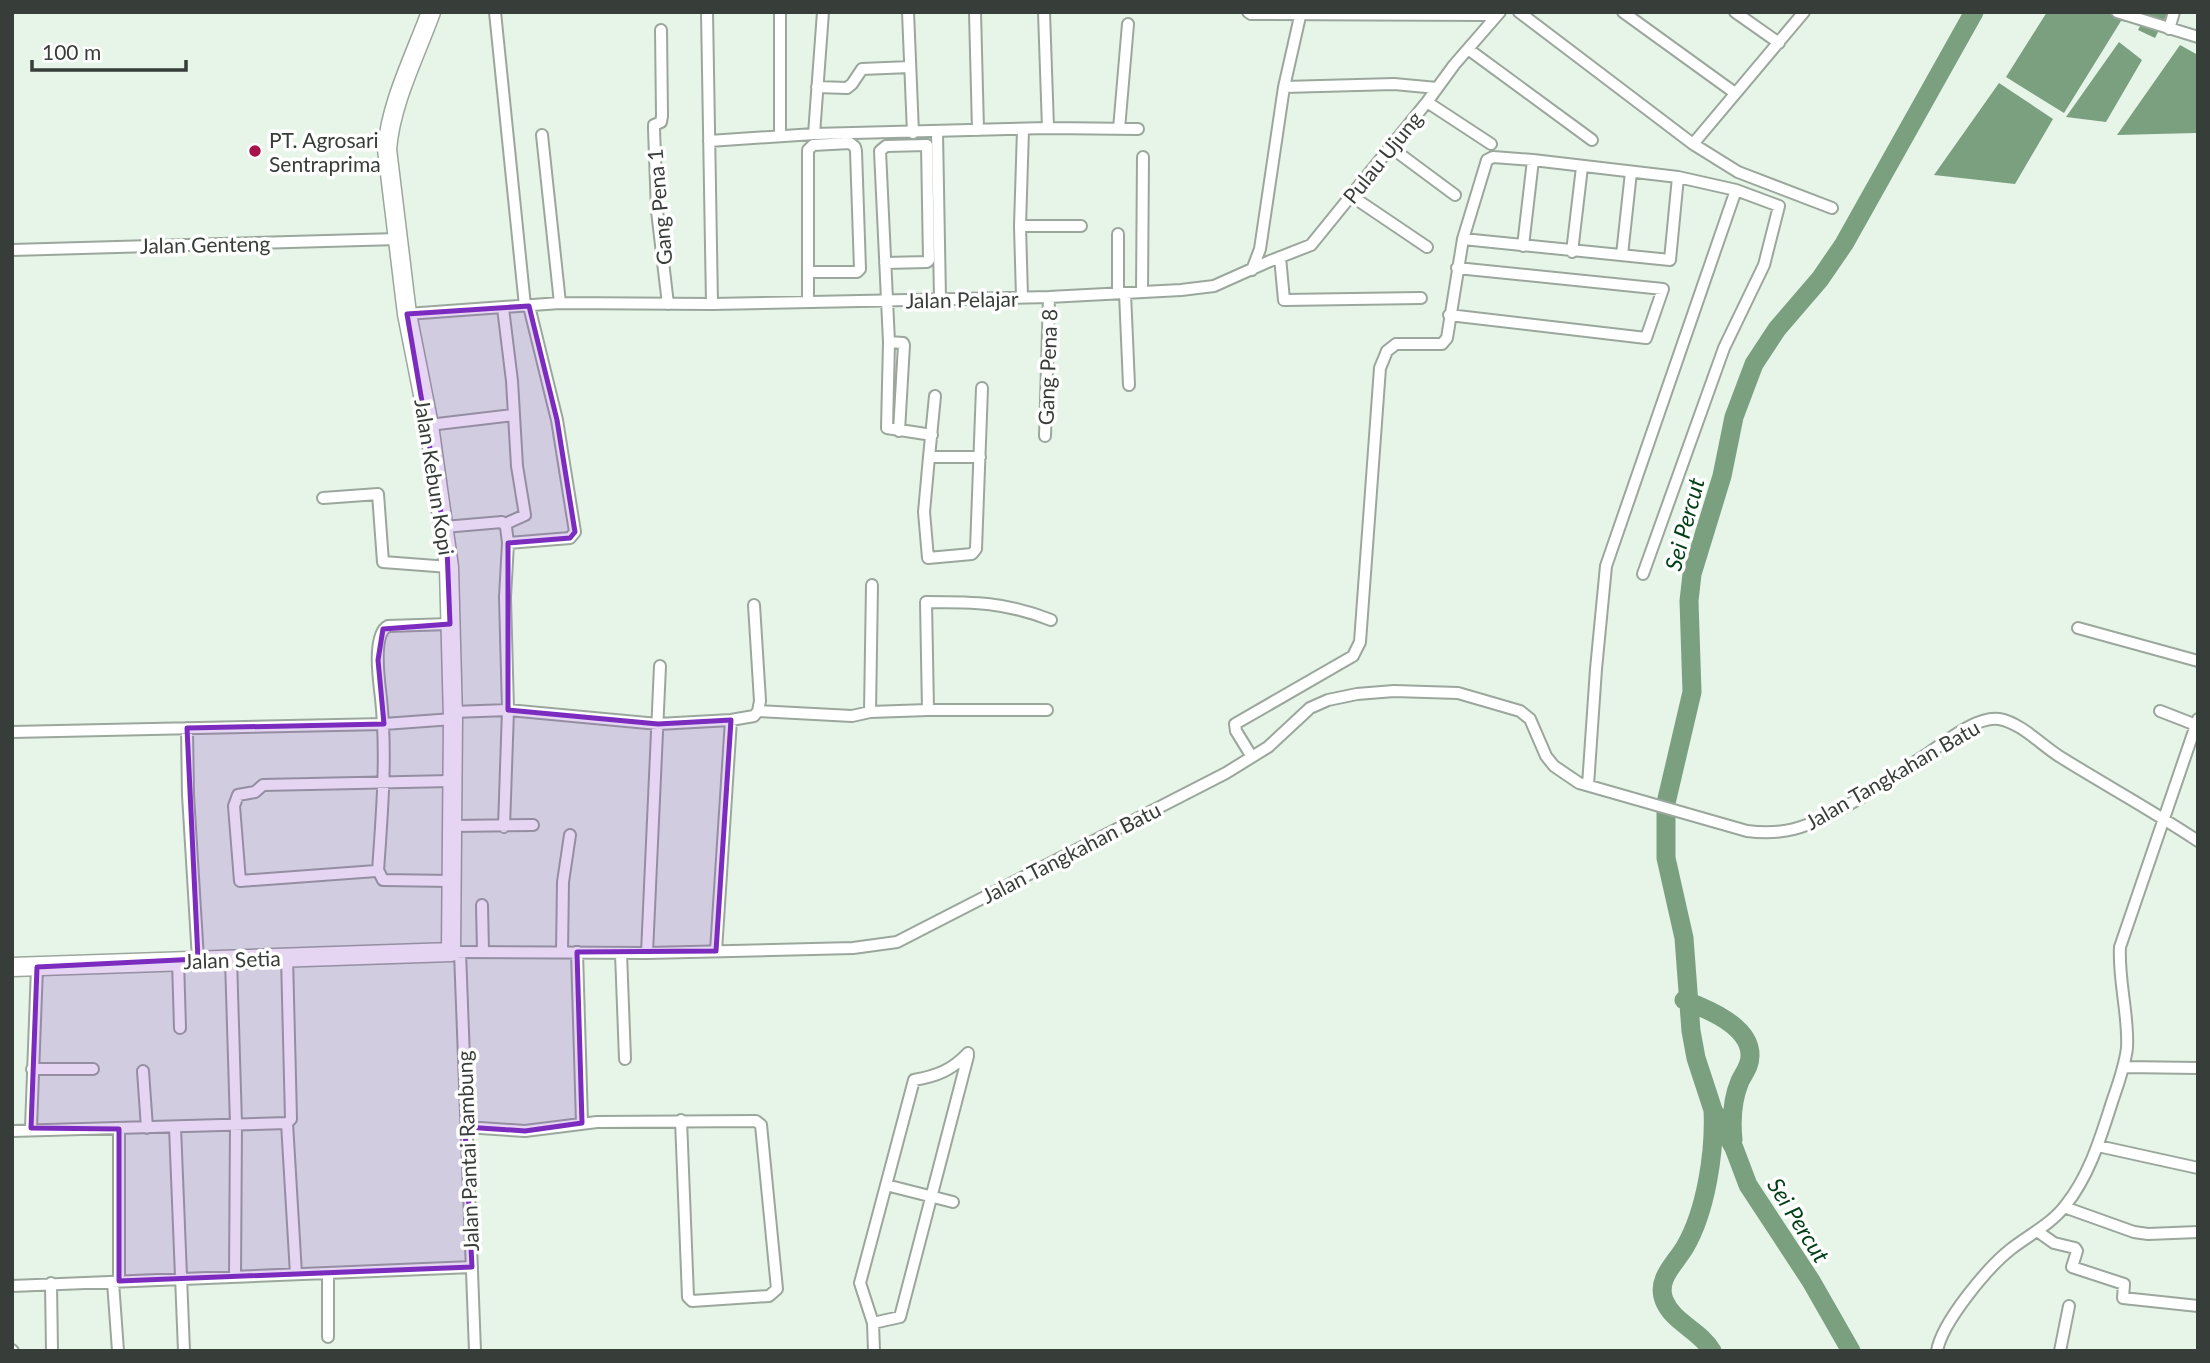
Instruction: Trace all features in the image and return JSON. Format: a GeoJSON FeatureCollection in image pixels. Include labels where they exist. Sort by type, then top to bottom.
{"type":"FeatureCollection","features":[{"type":"Feature","properties":{"kind":"main road","name":"Jalan Kebun Kopi"},"geometry":{"type":"LineString","coordinates":[[431,12],[389,130],[387,149],[407,314],[429,425],[449,566],[453,715],[451,881],[455,952]]}},
{"type":"Feature","properties":{"kind":"main road","name":"Jalan Setia"},"geometry":{"type":"LineString","coordinates":[[12,967],[455,952]]}},
{"type":"Feature","properties":{"kind":"street"},"geometry":{"type":"LineString","coordinates":[[495,12],[527,306],[557,420],[575,532],[570,538],[508,543]]}},
{"type":"Feature","properties":{"kind":"street"},"geometry":{"type":"LineString","coordinates":[[706,12],[712,304]]}},
{"type":"Feature","properties":{"kind":"street"},"geometry":{"type":"LineString","coordinates":[[780,12],[780,136]]}},
{"type":"Feature","properties":{"kind":"street"},"geometry":{"type":"LineString","coordinates":[[814,134],[822,12]]}},
{"type":"Feature","properties":{"kind":"street"},"geometry":{"type":"LineString","coordinates":[[908,12],[913,133]]}},
{"type":"Feature","properties":{"kind":"street"},"geometry":{"type":"LineString","coordinates":[[975,12],[978,130]]}},
{"type":"Feature","properties":{"kind":"street"},"geometry":{"type":"LineString","coordinates":[[1044,12],[1048,128]]}},
{"type":"Feature","properties":{"kind":"street"},"geometry":{"type":"LineString","coordinates":[[1248,12],[1492,14]]}},
{"type":"Feature","properties":{"kind":"street"},"geometry":{"type":"LineString","coordinates":[[1519,12],[1693,144],[1738,172],[1832,208]]}},
{"type":"Feature","properties":{"kind":"street"},"geometry":{"type":"LineString","coordinates":[[1623,12],[1735,93]]}},
{"type":"Feature","properties":{"kind":"street"},"geometry":{"type":"LineString","coordinates":[[1735,12],[1779,43]]}},
{"type":"Feature","properties":{"kind":"street"},"geometry":{"type":"LineString","coordinates":[[1693,144],[1804,12]]}},
{"type":"Feature","properties":{"kind":"street"},"geometry":{"type":"LineString","coordinates":[[2169,29],[2174,12]]}},
{"type":"Feature","properties":{"kind":"street"},"geometry":{"type":"LineString","coordinates":[[2119,13],[2198,37]]}},
{"type":"Feature","properties":{"kind":"street"},"geometry":{"type":"LineString","coordinates":[[1252,270],[1260,249],[1284,87],[1301,14]]}},
{"type":"Feature","properties":{"kind":"street","name":"Pulau Ujung"},"geometry":{"type":"LineString","coordinates":[[1252,270],[1311,245],[1427,102],[1492,14]]}},
{"type":"Feature","properties":{"kind":"street"},"geometry":{"type":"LineString","coordinates":[[1119,129],[1128,24]]}},
{"type":"Feature","properties":{"kind":"street","name":"Gang Pena 1"},"geometry":{"type":"LineString","coordinates":[[661,30],[662,118],[654,129],[657,211],[668,304]]}},
{"type":"Feature","properties":{"kind":"street"},"geometry":{"type":"LineString","coordinates":[[1468,49],[1592,141]]}},
{"type":"Feature","properties":{"kind":"street"},"geometry":{"type":"LineString","coordinates":[[817,87],[846,88],[852,84],[859,71],[865,68],[910,67]]}},
{"type":"Feature","properties":{"kind":"street"},"geometry":{"type":"LineString","coordinates":[[1284,87],[1394,84],[1437,88]]}},
{"type":"Feature","properties":{"kind":"street"},"geometry":{"type":"LineString","coordinates":[[1427,102],[1492,144]]}},
{"type":"Feature","properties":{"kind":"street"},"geometry":{"type":"LineString","coordinates":[[709,141],[814,134],[1048,128],[1138,129]]}},
{"type":"Feature","properties":{"kind":"street"},"geometry":{"type":"LineString","coordinates":[[1021,297],[1023,129]]}},
{"type":"Feature","properties":{"kind":"street"},"geometry":{"type":"LineString","coordinates":[[937,132],[940,299]]}},
{"type":"Feature","properties":{"kind":"street"},"geometry":{"type":"LineString","coordinates":[[542,135],[560,303]]}},
{"type":"Feature","properties":{"kind":"street"},"geometry":{"type":"LineString","coordinates":[[808,302],[808,150],[813,145],[850,143],[856,151],[860,269],[857,272],[809,272]]}},
{"type":"Feature","properties":{"kind":"street"},"geometry":{"type":"LineString","coordinates":[[885,263],[929,260],[927,145],[886,146],[880,151],[886,300],[889,342],[904,345],[893,430],[932,435]]}},
{"type":"Feature","properties":{"kind":"street"},"geometry":{"type":"LineString","coordinates":[[1389,146],[1455,195]]}},
{"type":"Feature","properties":{"kind":"street"},"geometry":{"type":"LineString","coordinates":[[1142,292],[1143,157]]}},
{"type":"Feature","properties":{"kind":"street"},"geometry":{"type":"LineString","coordinates":[[1252,757],[1236,732],[1235,724],[1353,656],[1360,642],[1380,369],[1387,351],[1396,344],[1442,344],[1447,338],[1463,239],[1480,178],[1487,160],[1493,157],[1678,177],[1736,190],[1779,206],[1764,265],[1724,348],[1643,574]]}},
{"type":"Feature","properties":{"kind":"street"},"geometry":{"type":"LineString","coordinates":[[1523,246],[1533,160]]}},
{"type":"Feature","properties":{"kind":"street"},"geometry":{"type":"LineString","coordinates":[[1572,252],[1582,167]]}},
{"type":"Feature","properties":{"kind":"street"},"geometry":{"type":"LineString","coordinates":[[1622,256],[1631,172]]}},
{"type":"Feature","properties":{"kind":"street"},"geometry":{"type":"LineString","coordinates":[[1463,239],[1670,260],[1678,177]]}},
{"type":"Feature","properties":{"kind":"street"},"geometry":{"type":"LineString","coordinates":[[1588,785],[1606,566],[1736,190]]}},
{"type":"Feature","properties":{"kind":"street"},"geometry":{"type":"LineString","coordinates":[[1350,195],[1427,247]]}},
{"type":"Feature","properties":{"kind":"street"},"geometry":{"type":"LineString","coordinates":[[1020,226],[1081,226]]}},
{"type":"Feature","properties":{"kind":"street"},"geometry":{"type":"LineString","coordinates":[[1118,234],[1129,385]]}},
{"type":"Feature","properties":{"kind":"street","name":"Jalan Genteng"},"geometry":{"type":"LineString","coordinates":[[12,250],[398,240]]}},
{"type":"Feature","properties":{"kind":"street"},"geometry":{"type":"LineString","coordinates":[[1280,257],[1283,300],[1422,298]]}},
{"type":"Feature","properties":{"kind":"street"},"geometry":{"type":"LineString","coordinates":[[1449,315],[1646,338],[1663,289],[1457,268]]}},
{"type":"Feature","properties":{"kind":"street","name":"Jalan Pelajar"},"geometry":{"type":"LineString","coordinates":[[407,314],[560,303],[712,304],[1049,297],[1214,286],[1252,270]]}},
{"type":"Feature","properties":{"kind":"street","name":"Gang Pena 8"},"geometry":{"type":"LineString","coordinates":[[1045,436],[1049,297]]}},
{"type":"Feature","properties":{"kind":"street"},"geometry":{"type":"LineString","coordinates":[[444,527],[505,524],[525,515],[503,308]]}},
{"type":"Feature","properties":{"kind":"street"},"geometry":{"type":"LineString","coordinates":[[936,396],[924,512],[928,558],[963,556],[972,554],[976,549],[982,388]]}},
{"type":"Feature","properties":{"kind":"street"},"geometry":{"type":"LineString","coordinates":[[429,425],[513,415]]}},
{"type":"Feature","properties":{"kind":"street"},"geometry":{"type":"LineString","coordinates":[[929,457],[980,457]]}},
{"type":"Feature","properties":{"kind":"street"},"geometry":{"type":"LineString","coordinates":[[323,498],[378,494],[383,562],[449,566]]}},
{"type":"Feature","properties":{"kind":"street"},"geometry":{"type":"LineString","coordinates":[[504,827],[508,710],[505,597],[508,543],[505,524]]}},
{"type":"Feature","properties":{"kind":"street"},"geometry":{"type":"LineString","coordinates":[[870,712],[872,585]]}},
{"type":"Feature","properties":{"kind":"street"},"geometry":{"type":"LineString","coordinates":[[928,710],[926,602],[1003,604],[1051,620]]}},
{"type":"Feature","properties":{"kind":"street"},"geometry":{"type":"LineString","coordinates":[[12,732],[384,724],[508,710],[658,724],[754,716],[760,701],[754,605]]}},
{"type":"Feature","properties":{"kind":"street"},"geometry":{"type":"LineString","coordinates":[[450,624],[388,626],[383,629],[377,660],[384,724],[385,781],[378,871],[383,880],[451,881]]}},
{"type":"Feature","properties":{"kind":"street"},"geometry":{"type":"LineString","coordinates":[[2078,628],[2198,661]]}},
{"type":"Feature","properties":{"kind":"street"},"geometry":{"type":"LineString","coordinates":[[647,953],[660,666]]}},
{"type":"Feature","properties":{"kind":"street","name":"Jalan Tangkahan Batu"},"geometry":{"type":"LineString","coordinates":[[455,952],[647,953],[853,948],[897,942],[1226,773],[1268,747],[1310,708],[1328,700],[1357,694],[1394,691],[1458,693],[1520,711],[1530,719],[1553,766],[1579,783],[1762,833],[1797,828],[1825,817],[1964,729],[1996,719],[2020,729],[2059,757],[2198,841]]}},
{"type":"Feature","properties":{"kind":"street"},"geometry":{"type":"LineString","coordinates":[[758,710],[852,716],[870,712],[928,710],[1047,710]]}},
{"type":"Feature","properties":{"kind":"street"},"geometry":{"type":"LineString","coordinates":[[1937,1351],[1950,1318],[1979,1283],[2009,1250],[2038,1231],[2064,1207],[2080,1183],[2098,1146],[2124,1066],[2127,1046],[2120,947],[2197,722],[2160,711]]}},
{"type":"Feature","properties":{"kind":"street"},"geometry":{"type":"LineString","coordinates":[[716,951],[730,720]]}},
{"type":"Feature","properties":{"kind":"street"},"geometry":{"type":"LineString","coordinates":[[187,728],[188,795],[198,959]]}},
{"type":"Feature","properties":{"kind":"street"},"geometry":{"type":"LineString","coordinates":[[2185,759],[2198,761]]}},
{"type":"Feature","properties":{"kind":"street"},"geometry":{"type":"LineString","coordinates":[[378,871],[239,880],[234,801],[238,795],[254,793],[263,785],[451,781]]}},
{"type":"Feature","properties":{"kind":"street"},"geometry":{"type":"LineString","coordinates":[[453,826],[533,825]]}},
{"type":"Feature","properties":{"kind":"street"},"geometry":{"type":"LineString","coordinates":[[562,952],[563,882],[570,835]]}},
{"type":"Feature","properties":{"kind":"street"},"geometry":{"type":"LineString","coordinates":[[482,905],[483,951]]}},
{"type":"Feature","properties":{"kind":"street","name":"Jalan Pantai Rambung"},"geometry":{"type":"LineString","coordinates":[[455,952],[475,1351]]}},
{"type":"Feature","properties":{"kind":"street"},"geometry":{"type":"LineString","coordinates":[[577,952],[582,1124]]}},
{"type":"Feature","properties":{"kind":"street"},"geometry":{"type":"LineString","coordinates":[[621,953],[625,1059]]}},
{"type":"Feature","properties":{"kind":"street"},"geometry":{"type":"LineString","coordinates":[[287,957],[291,1119],[287,1123],[296,1274]]}},
{"type":"Feature","properties":{"kind":"street"},"geometry":{"type":"LineString","coordinates":[[231,959],[236,1124],[235,1277]]}},
{"type":"Feature","properties":{"kind":"street"},"geometry":{"type":"LineString","coordinates":[[178,960],[180,1028]]}},
{"type":"Feature","properties":{"kind":"street"},"geometry":{"type":"LineString","coordinates":[[31,1128],[37,967]]}},
{"type":"Feature","properties":{"kind":"street"},"geometry":{"type":"LineString","coordinates":[[873,1322],[900,1317],[968,1053],[957,1065],[937,1076],[914,1080],[860,1283],[873,1322],[874,1351]]}},
{"type":"Feature","properties":{"kind":"street"},"geometry":{"type":"LineString","coordinates":[[2124,1066],[2198,1069]]}},
{"type":"Feature","properties":{"kind":"street"},"geometry":{"type":"LineString","coordinates":[[32,1069],[93,1069]]}},
{"type":"Feature","properties":{"kind":"street"},"geometry":{"type":"LineString","coordinates":[[143,1071],[147,1128]]}},
{"type":"Feature","properties":{"kind":"street"},"geometry":{"type":"LineString","coordinates":[[465,1127],[525,1130],[582,1124],[681,1120],[756,1121],[761,1125],[770,1242],[777,1289],[769,1296],[692,1301],[688,1297],[681,1120]]}},
{"type":"Feature","properties":{"kind":"street"},"geometry":{"type":"LineString","coordinates":[[12,1131],[31,1128],[119,1129],[287,1123]]}},
{"type":"Feature","properties":{"kind":"street"},"geometry":{"type":"LineString","coordinates":[[175,1127],[184,1351]]}},
{"type":"Feature","properties":{"kind":"street"},"geometry":{"type":"LineString","coordinates":[[118,1351],[116,1282],[119,1129]]}},
{"type":"Feature","properties":{"kind":"street"},"geometry":{"type":"LineString","coordinates":[[2098,1146],[2198,1168]]}},
{"type":"Feature","properties":{"kind":"street"},"geometry":{"type":"LineString","coordinates":[[886,1185],[953,1202]]}},
{"type":"Feature","properties":{"kind":"street"},"geometry":{"type":"LineString","coordinates":[[2064,1207],[2134,1233],[2198,1232]]}},
{"type":"Feature","properties":{"kind":"street"},"geometry":{"type":"LineString","coordinates":[[2038,1231],[2054,1243],[2075,1248],[2077,1251],[2072,1267],[2124,1284],[2123,1298],[2198,1306]]}},
{"type":"Feature","properties":{"kind":"street"},"geometry":{"type":"LineString","coordinates":[[12,1286],[472,1267]]}},
{"type":"Feature","properties":{"kind":"street"},"geometry":{"type":"LineString","coordinates":[[328,1273],[328,1337]]}},
{"type":"Feature","properties":{"kind":"street"},"geometry":{"type":"LineString","coordinates":[[51,1283],[52,1351]]}},
{"type":"Feature","properties":{"kind":"street"},"geometry":{"type":"LineString","coordinates":[[2060,1351],[2069,1306]]}},
{"type":"Feature","properties":{"kind":"highlighted area"},"geometry":{"type":"Polygon","coordinates":[[[529,306],[557,420],[575,532],[570,538],[508,543],[508,710],[658,724],[731,720],[716,951],[577,952],[582,1123],[525,1131],[465,1127],[472,1267],[119,1281],[119,1129],[31,1128],[37,967],[198,959],[187,728],[384,724],[378,660],[383,629],[450,624],[447,548],[407,314],[529,306]]]}},
{"type":"Feature","properties":{"kind":"shaded area"},"geometry":{"type":"Polygon","coordinates":[[[2047,12],[2142,12],[2136,23],[2121,21],[2064,113],[2006,77],[2047,12]]]}},
{"type":"Feature","properties":{"kind":"shaded area"},"geometry":{"type":"Polygon","coordinates":[[[2148,12],[2167,14],[2155,38],[2138,30],[2148,12]]]}},
{"type":"Feature","properties":{"kind":"shaded area"},"geometry":{"type":"Polygon","coordinates":[[[2119,42],[2142,60],[2106,122],[2066,117],[2119,42]]]}},
{"type":"Feature","properties":{"kind":"shaded area"},"geometry":{"type":"Polygon","coordinates":[[[2180,45],[2198,55],[2196,133],[2117,135],[2180,45]]]}},
{"type":"Feature","properties":{"kind":"shaded area"},"geometry":{"type":"Polygon","coordinates":[[[1999,83],[2053,119],[2015,184],[1934,175],[1999,83]]]}},
{"type":"Feature","properties":{"kind":"waterway","name":"Sei Percut"},"geometry":{"type":"LineString","coordinates":[[1851,1351],[1811,1281],[1748,1185],[1734,1148],[1713,1110],[1696,1058],[1691,1031],[1684,938],[1666,858],[1666,803],[1692,692],[1689,601],[1692,574],[1722,476],[1734,417],[1754,364],[1777,329],[1820,279],[1844,244],[1974,12]]}},
{"type":"Feature","properties":{"kind":"waterway"},"geometry":{"type":"LineString","coordinates":[[1684,1000],[1704,1008],[1736,1027],[1748,1045],[1749,1063],[1737,1088],[1734,1103],[1733,1140]]}},
{"type":"Feature","properties":{"kind":"waterway","name":"Sei Percut"},"geometry":{"type":"LineString","coordinates":[[1712,1351],[1701,1337],[1668,1308],[1662,1285],[1685,1247],[1704,1199],[1711,1162],[1713,1110]]}},
{"type":"Feature","properties":{"kind":"place","name":"PT. Agrosari Sentraprima"},"geometry":{"type":"Point","coordinates":[255,151]}}]}
